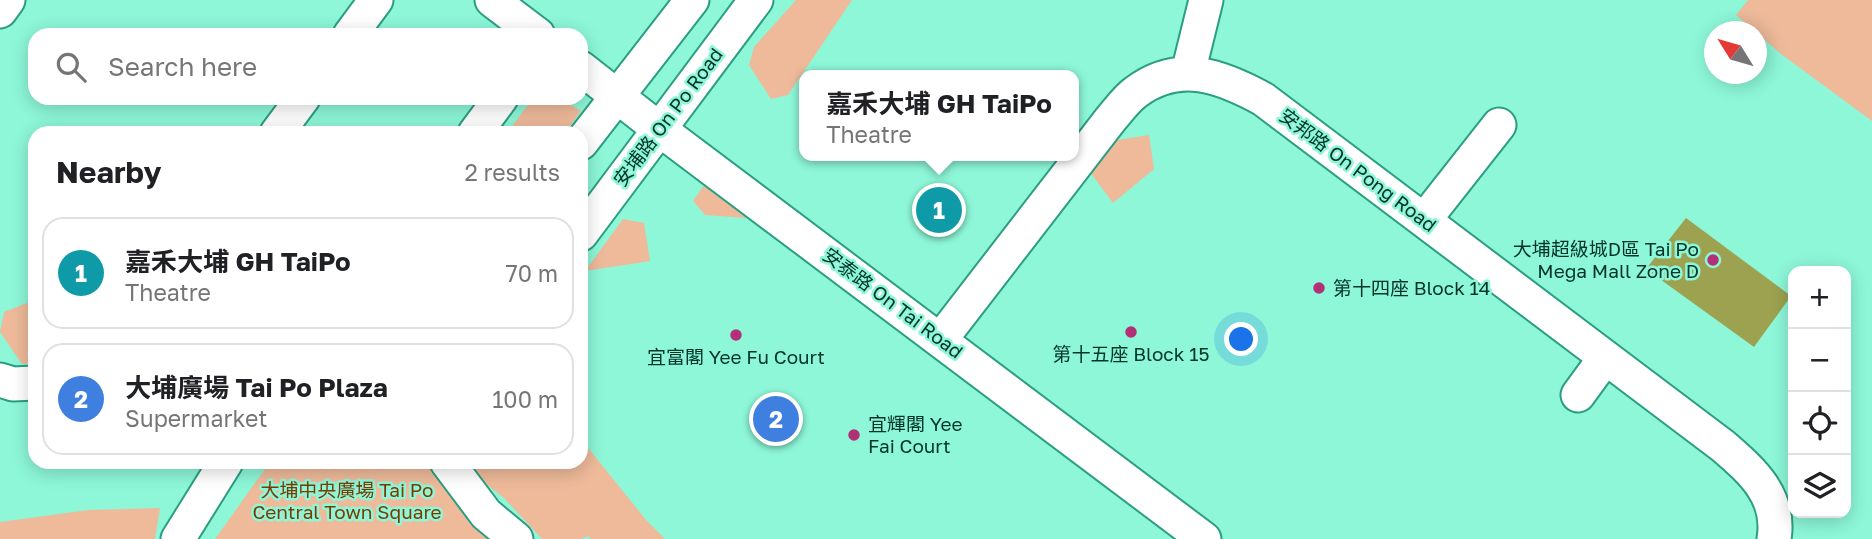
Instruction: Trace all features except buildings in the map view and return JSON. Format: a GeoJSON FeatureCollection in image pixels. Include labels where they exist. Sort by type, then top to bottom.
{"type":"FeatureCollection","features":[{"type":"Feature","properties":{"kind":"street"},"geometry":{"type":"LineString","coordinates":[[0,11],[8,0]]}},
{"type":"Feature","properties":{"kind":"street"},"geometry":{"type":"LineString","coordinates":[[355,28],[376,0]]}},
{"type":"Feature","properties":{"kind":"street"},"geometry":{"type":"LineString","coordinates":[[492,0],[529,28]]}},
{"type":"Feature","properties":{"kind":"street"},"geometry":{"type":"LineString","coordinates":[[588,134],[692,0]]}},
{"type":"Feature","properties":{"kind":"street","name":"安埔路 On Po Road"},"geometry":{"type":"LineString","coordinates":[[588,225],[756,0]]}},
{"type":"Feature","properties":{"kind":"street"},"geometry":{"type":"LineString","coordinates":[[1188,73],[1206,0]]}},
{"type":"Feature","properties":{"kind":"street","name":"安泰路 On Tai Road"},"geometry":{"type":"LineString","coordinates":[[588,73],[1204,539]]}},
{"type":"Feature","properties":{"kind":"street","name":"安邦路 On Pong Road"},"geometry":{"type":"LineString","coordinates":[[1079,160],[1135,92],[1162,78],[1188,73],[1237,84],[1264,99],[1425,219],[1747,467],[1770,495],[1776,528],[1774,539]]}},
{"type":"Feature","properties":{"kind":"street"},"geometry":{"type":"LineString","coordinates":[[282,126],[298,105]]}},
{"type":"Feature","properties":{"kind":"street"},"geometry":{"type":"LineString","coordinates":[[480,126],[496,105]]}},
{"type":"Feature","properties":{"kind":"street"},"geometry":{"type":"LineString","coordinates":[[1425,219],[1499,125]]}},
{"type":"Feature","properties":{"kind":"street","name":"安邦路 On Pong Road"},"geometry":{"type":"LineString","coordinates":[[941,339],[1078,161]]}},
{"type":"Feature","properties":{"kind":"street"},"geometry":{"type":"LineString","coordinates":[[1578,395],[1605,358]]}},
{"type":"Feature","properties":{"kind":"street"},"geometry":{"type":"LineString","coordinates":[[0,380],[13,384],[28,383]]}},
{"type":"Feature","properties":{"kind":"street"},"geometry":{"type":"LineString","coordinates":[[178,539],[222,469]]}},
{"type":"Feature","properties":{"kind":"street"},"geometry":{"type":"LineString","coordinates":[[452,469],[486,514],[516,539]]}},
{"type":"Feature","properties":{"kind":"green space"},"geometry":{"type":"Polygon","coordinates":[[[796,0],[852,0],[805,70],[799,70],[799,79],[788,95],[771,99],[749,65],[754,47],[796,0]]]}},
{"type":"Feature","properties":{"kind":"green space"},"geometry":{"type":"Polygon","coordinates":[[[1748,0],[1872,0],[1872,121],[1767,42],[1767,21],[1743,21],[1736,15],[1748,0]]]}},
{"type":"Feature","properties":{"kind":"green space"},"geometry":{"type":"Polygon","coordinates":[[[528,105],[571,105],[581,111],[570,126],[512,126],[528,105]]]}},
{"type":"Feature","properties":{"kind":"green space"},"geometry":{"type":"Polygon","coordinates":[[[1149,135],[1154,169],[1113,203],[1081,160],[1092,144],[1149,135]]]}},
{"type":"Feature","properties":{"kind":"green space"},"geometry":{"type":"Polygon","coordinates":[[[710,177],[752,209],[746,218],[705,215],[693,201],[710,177]]]}},
{"type":"Feature","properties":{"kind":"green space"},"geometry":{"type":"Polygon","coordinates":[[[623,219],[644,223],[650,261],[588,271],[623,219]]]}},
{"type":"Feature","properties":{"kind":"green space"},"geometry":{"type":"Polygon","coordinates":[[[28,303],[28,364],[22,364],[0,332],[4,312],[28,303]]]}},
{"type":"Feature","properties":{"kind":"green space"},"geometry":{"type":"Polygon","coordinates":[[[588,448],[646,520],[665,539],[590,539],[589,536],[581,539],[542,539],[504,498],[467,469],[588,469],[588,448]]]}},
{"type":"Feature","properties":{"kind":"green space","name":"大埔中央廣場 Tai Po Central Town Square"},"geometry":{"type":"Polygon","coordinates":[[[265,469],[446,469],[529,539],[215,539],[265,469]]]}},
{"type":"Feature","properties":{"kind":"green space"},"geometry":{"type":"Polygon","coordinates":[[[160,508],[155,539],[0,539],[0,522],[88,510],[160,508]]]}},
{"type":"Feature","properties":{"kind":"shaded area"},"geometry":{"type":"Polygon","coordinates":[[[1686,218],[1788,294],[1788,300],[1754,347],[1646,269],[1686,218]]]}},
{"type":"Feature","properties":{"kind":"place","name":"嘉禾大埔 GH TaiPo"},"geometry":{"type":"Point","coordinates":[939,210]}},
{"type":"Feature","properties":{"kind":"place","name":"大埔超級城D區 Tai Po Mega Mall Zone D"},"geometry":{"type":"Point","coordinates":[1713,260]}},
{"type":"Feature","properties":{"kind":"place","name":"第十四座 Block 14"},"geometry":{"type":"Point","coordinates":[1319,288]}},
{"type":"Feature","properties":{"kind":"place","name":"第十五座 Block 15"},"geometry":{"type":"Point","coordinates":[1131,332]}},
{"type":"Feature","properties":{"kind":"place","name":"宜富閣 Yee Fu Court"},"geometry":{"type":"Point","coordinates":[736,335]}},
{"type":"Feature","properties":{"kind":"place","name":"大埔廣場 Tai Po Plaza"},"geometry":{"type":"Point","coordinates":[776,419]}},
{"type":"Feature","properties":{"kind":"place","name":"宜輝閣 Yee Fai Court"},"geometry":{"type":"Point","coordinates":[854,435]}}]}
